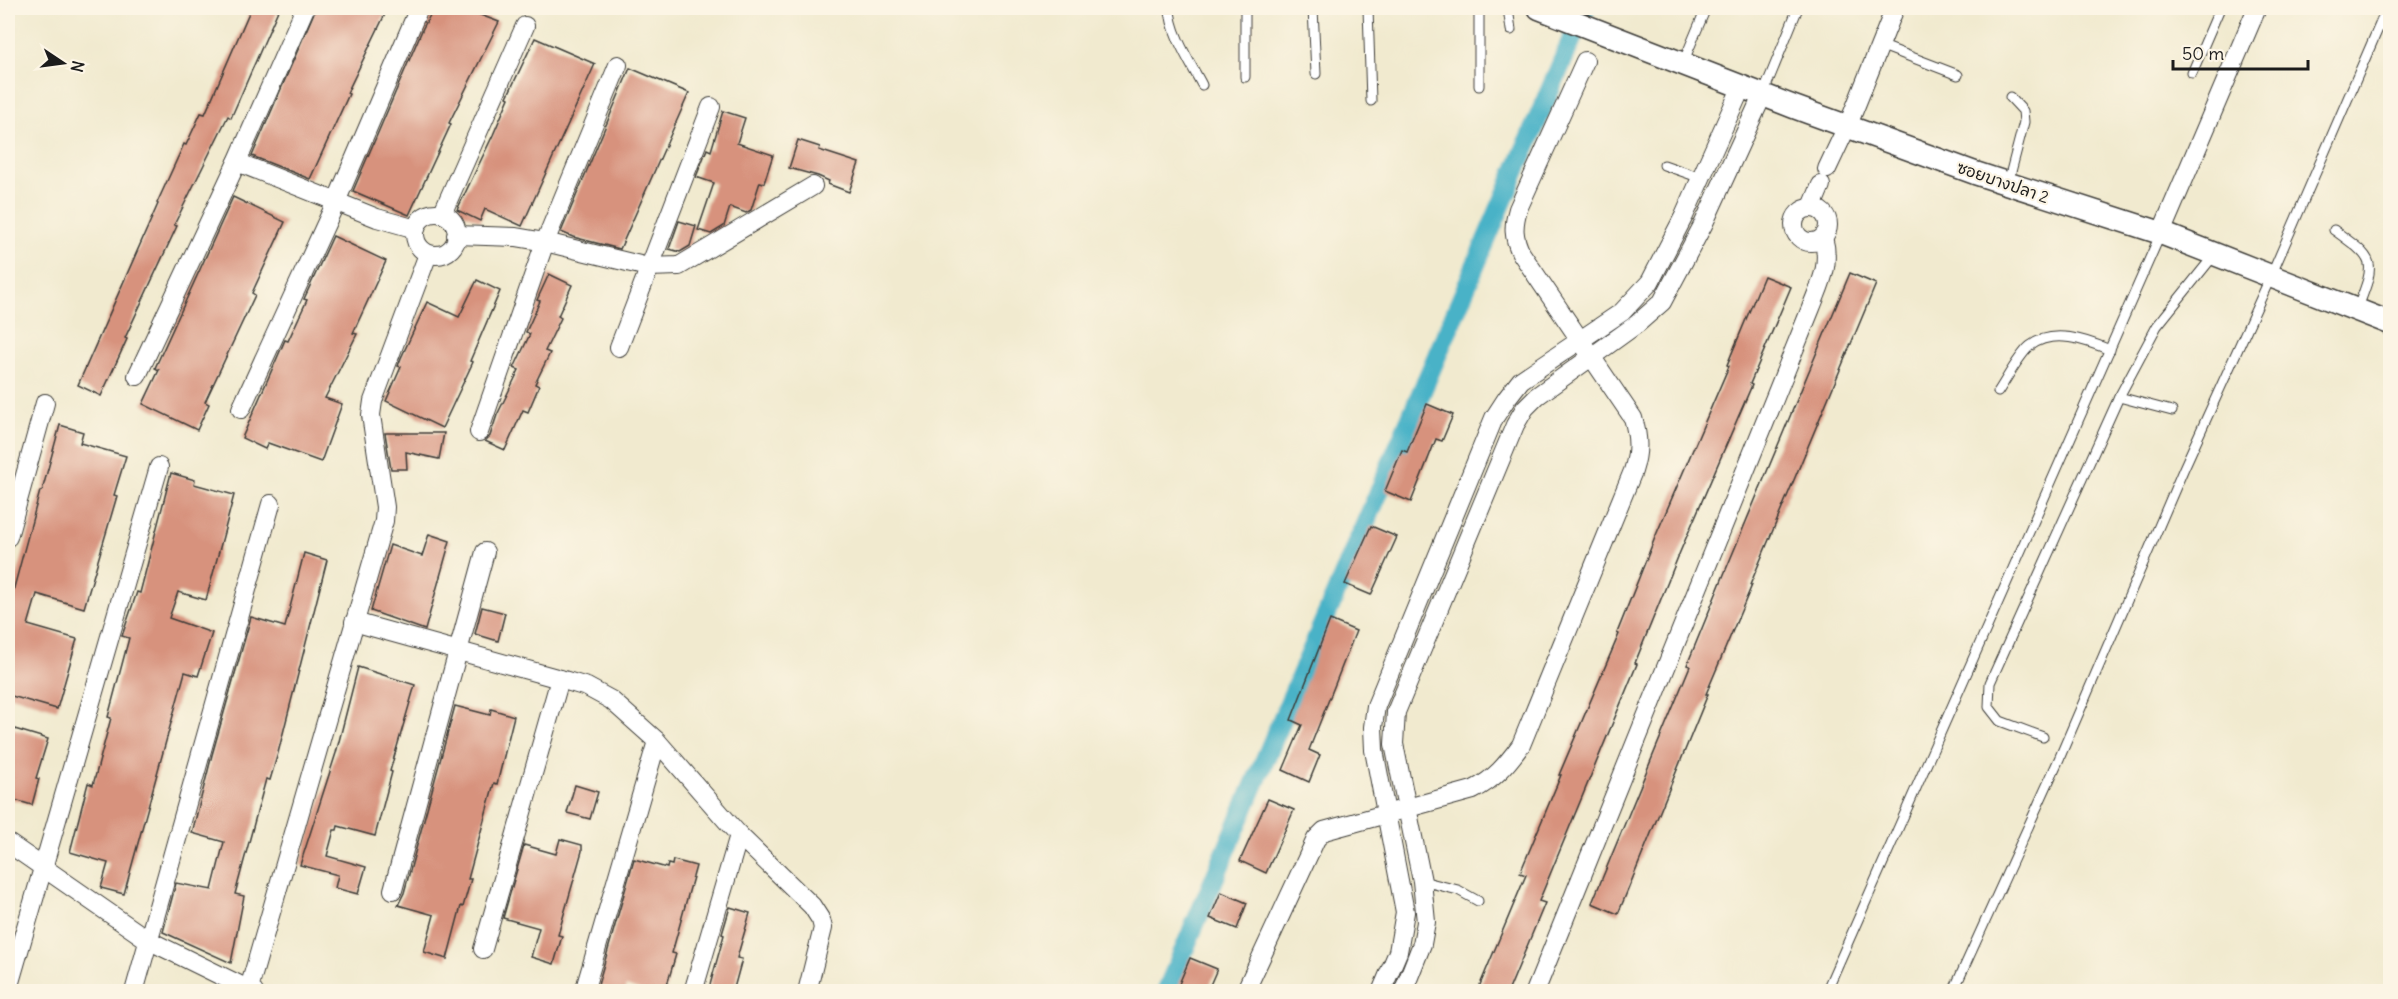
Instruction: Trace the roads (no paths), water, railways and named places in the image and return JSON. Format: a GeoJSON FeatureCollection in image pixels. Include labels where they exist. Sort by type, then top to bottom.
{"type":"FeatureCollection","features":[{"type":"Feature","properties":{"kind":"street"},"geometry":{"type":"LineString","coordinates":[[137,376],[237,162],[305,8]]}},
{"type":"Feature","properties":{"kind":"street"},"geometry":{"type":"LineString","coordinates":[[241,409],[336,202],[419,8]]}},
{"type":"Feature","properties":{"kind":"street"},"geometry":{"type":"LineString","coordinates":[[1812,207],[1847,127],[1894,8]]}},
{"type":"Feature","properties":{"kind":"street"},"geometry":{"type":"LineString","coordinates":[[2161,233],[2257,8]]}},
{"type":"Feature","properties":{"kind":"street","name":"ซอยบางปลา 2"},"geometry":{"type":"LineString","coordinates":[[1545,9],[1847,127],[2008,184],[2161,233],[2391,323]]}},
{"type":"Feature","properties":{"kind":"street"},"geometry":{"type":"LineString","coordinates":[[442,214],[525,27]]}},
{"type":"Feature","properties":{"kind":"street"},"geometry":{"type":"LineString","coordinates":[[1245,992],[1316,839],[1324,831],[1473,789],[1490,781],[1507,764],[1521,744],[1633,471],[1639,453],[1638,435],[1633,418],[1521,253],[1514,238],[1514,224],[1518,209],[1585,61]]}},
{"type":"Feature","properties":{"kind":"street"},"geometry":{"type":"LineString","coordinates":[[478,432],[545,242],[618,65]]}},
{"type":"Feature","properties":{"kind":"street"},"geometry":{"type":"LineString","coordinates":[[1382,992],[1398,952],[1405,912],[1374,750],[1373,728],[1376,706],[1494,418],[1506,398],[1521,380],[1622,312],[1650,282],[1684,216],[1742,86]]}},
{"type":"Feature","properties":{"kind":"street"},"geometry":{"type":"LineString","coordinates":[[1403,992],[1422,944],[1426,922],[1422,881],[1394,744],[1396,712],[1515,425],[1525,408],[1537,396],[1591,358],[1662,302],[1703,225],[1763,94]]}},
{"type":"Feature","properties":{"kind":"street"},"geometry":{"type":"LineString","coordinates":[[619,347],[711,107]]}},
{"type":"Feature","properties":{"kind":"street"},"geometry":{"type":"LineString","coordinates":[[237,162],[336,202],[416,229]]}},
{"type":"Feature","properties":{"kind":"street"},"geometry":{"type":"LineString","coordinates":[[456,235],[516,237],[648,267],[679,266],[813,186]]}},
{"type":"Feature","properties":{"kind":"street"},"geometry":{"type":"LineString","coordinates":[[1812,207],[1826,215],[1828,231],[1816,242],[1807,242],[1799,238],[1794,222],[1797,214],[1812,207]]}},
{"type":"Feature","properties":{"kind":"street"},"geometry":{"type":"LineString","coordinates":[[442,214],[452,222],[456,235],[450,249],[436,255],[428,254],[419,246],[416,229],[423,218],[442,214]]}},
{"type":"Feature","properties":{"kind":"street"},"geometry":{"type":"LineString","coordinates":[[1684,216],[1703,225]]}},
{"type":"Feature","properties":{"kind":"street"},"geometry":{"type":"LineString","coordinates":[[1535,992],[1815,298],[1826,269],[1828,254],[1823,237]]}},
{"type":"Feature","properties":{"kind":"street"},"geometry":{"type":"LineString","coordinates":[[8,843],[148,940],[250,991],[384,521],[385,507],[371,415],[373,401],[428,254]]}},
{"type":"Feature","properties":{"kind":"street"},"geometry":{"type":"LineString","coordinates":[[8,537],[45,403]]}},
{"type":"Feature","properties":{"kind":"street"},"geometry":{"type":"LineString","coordinates":[[8,989],[159,467]]}},
{"type":"Feature","properties":{"kind":"street"},"geometry":{"type":"LineString","coordinates":[[134,992],[271,504]]}},
{"type":"Feature","properties":{"kind":"street"},"geometry":{"type":"LineString","coordinates":[[393,890],[485,552]]}},
{"type":"Feature","properties":{"kind":"street"},"geometry":{"type":"LineString","coordinates":[[354,622],[560,679],[594,690],[611,700],[657,741],[739,835],[812,906],[821,920],[821,938],[807,992]]}},
{"type":"Feature","properties":{"kind":"street"},"geometry":{"type":"LineString","coordinates":[[483,949],[560,679]]}},
{"type":"Feature","properties":{"kind":"street"},"geometry":{"type":"LineString","coordinates":[[584,992],[657,741]]}},
{"type":"Feature","properties":{"kind":"street"},"geometry":{"type":"LineString","coordinates":[[693,992],[739,835]]}},
{"type":"Feature","properties":{"kind":"lane"},"geometry":{"type":"LineString","coordinates":[[1170,8],[1170,15],[1185,53],[1202,85]]}},
{"type":"Feature","properties":{"kind":"lane"},"geometry":{"type":"LineString","coordinates":[[1245,8],[1245,77]]}},
{"type":"Feature","properties":{"kind":"lane"},"geometry":{"type":"LineString","coordinates":[[1314,8],[1316,74]]}},
{"type":"Feature","properties":{"kind":"lane"},"geometry":{"type":"LineString","coordinates":[[1368,8],[1371,101]]}},
{"type":"Feature","properties":{"kind":"lane"},"geometry":{"type":"LineString","coordinates":[[1479,8],[1479,86]]}},
{"type":"Feature","properties":{"kind":"lane"},"geometry":{"type":"LineString","coordinates":[[1508,8],[1512,30]]}},
{"type":"Feature","properties":{"kind":"lane"},"geometry":{"type":"LineString","coordinates":[[1683,63],[1706,8]]}},
{"type":"Feature","properties":{"kind":"lane"},"geometry":{"type":"LineString","coordinates":[[1763,94],[1798,8]]}},
{"type":"Feature","properties":{"kind":"lane"},"geometry":{"type":"LineString","coordinates":[[2192,73],[2220,8]]}},
{"type":"Feature","properties":{"kind":"lane"},"geometry":{"type":"LineString","coordinates":[[1953,992],[2059,759],[2184,468],[2271,276],[2387,8]]}},
{"type":"Feature","properties":{"kind":"lane"},"geometry":{"type":"LineString","coordinates":[[1880,45],[1958,75]]}},
{"type":"Feature","properties":{"kind":"lane"},"geometry":{"type":"LineString","coordinates":[[2008,184],[2024,122],[2023,111],[2010,97]]}},
{"type":"Feature","properties":{"kind":"lane"},"geometry":{"type":"LineString","coordinates":[[1664,165],[1701,178]]}},
{"type":"Feature","properties":{"kind":"lane"},"geometry":{"type":"LineString","coordinates":[[2334,230],[2364,252],[2370,265],[2367,284],[2357,310]]}},
{"type":"Feature","properties":{"kind":"lane"},"geometry":{"type":"LineString","coordinates":[[1826,992],[2161,233]]}},
{"type":"Feature","properties":{"kind":"lane"},"geometry":{"type":"LineString","coordinates":[[2043,737],[2000,721],[1989,707],[1990,683],[2119,397],[2157,326],[2216,254]]}},
{"type":"Feature","properties":{"kind":"lane"},"geometry":{"type":"LineString","coordinates":[[1998,392],[2028,347],[2039,342],[2070,337],[2110,350]]}},
{"type":"Feature","properties":{"kind":"lane"},"geometry":{"type":"LineString","coordinates":[[2119,397],[2172,411]]}},
{"type":"Feature","properties":{"kind":"lane"},"geometry":{"type":"LineString","coordinates":[[1422,881],[1458,890],[1478,901]]}},
{"type":"Feature","properties":{"kind":"waterway"},"geometry":{"type":"LineString","coordinates":[[1166,992],[1585,8]]}}]}
